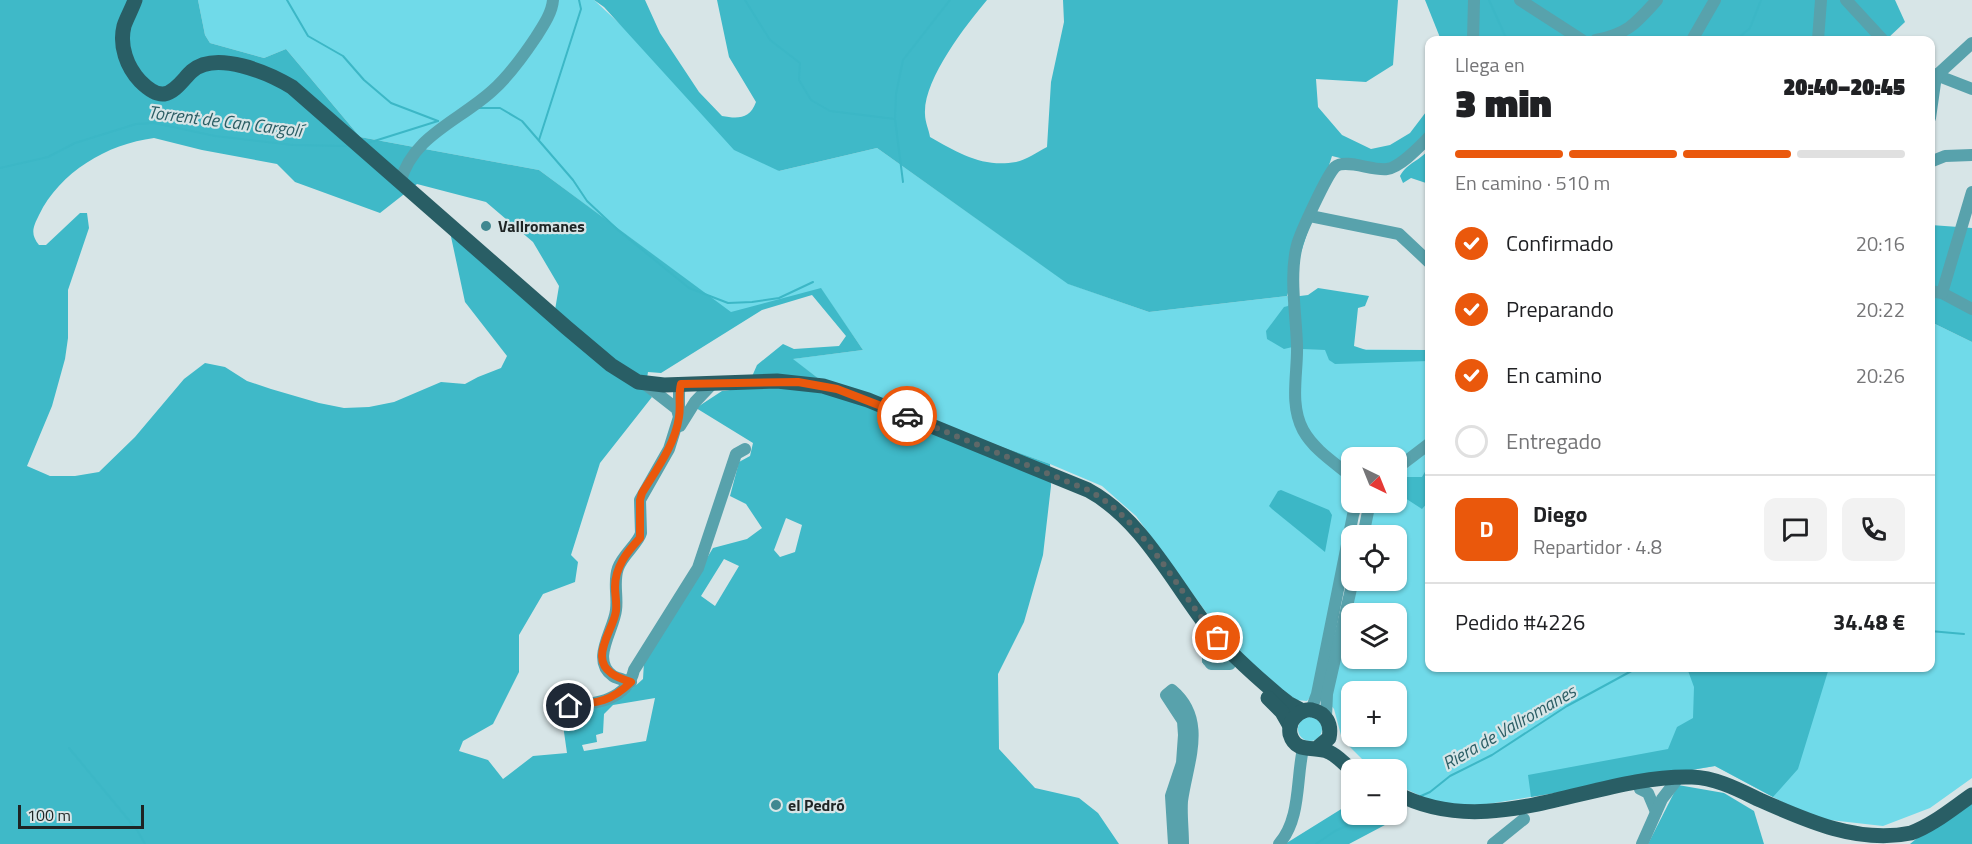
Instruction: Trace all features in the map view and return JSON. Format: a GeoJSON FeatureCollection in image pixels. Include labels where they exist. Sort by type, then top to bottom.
{"type":"FeatureCollection","features":[{"type":"Feature","properties":{"kind":"main road"},"geometry":{"type":"LineString","coordinates":[[135,0],[124,27],[123,45],[130,66],[144,85],[160,94],[170,92],[193,69],[215,61],[236,65],[281,81],[316,107],[348,139],[611,365],[631,379],[680,391],[713,383],[798,382],[823,386],[868,400],[1088,490],[1112,504],[1139,535],[1208,627],[1222,658],[1288,703],[1326,717],[1330,726],[1326,743],[1310,749]]}},
{"type":"Feature","properties":{"kind":"main road"},"geometry":{"type":"LineString","coordinates":[[1139,535],[1176,596],[1208,640],[1222,658],[1272,702],[1290,726],[1293,740],[1310,749],[1333,754],[1341,761]]}},
{"type":"Feature","properties":{"kind":"main road"},"geometry":{"type":"LineString","coordinates":[[1290,726],[1293,718],[1307,711]]}},
{"type":"Feature","properties":{"kind":"main road"},"geometry":{"type":"LineString","coordinates":[[1330,733],[1344,753],[1351,759]]}},
{"type":"Feature","properties":{"kind":"main road"},"geometry":{"type":"LineString","coordinates":[[1407,802],[1424,818],[1454,823],[1520,815],[1542,815],[1678,777]]}},
{"type":"Feature","properties":{"kind":"main road"},"geometry":{"type":"LineString","coordinates":[[1520,815],[1658,778],[1708,778],[1724,783],[1825,829],[1864,839],[1883,840],[1912,833],[1972,795]]}},
{"type":"Feature","properties":{"kind":"main road"},"geometry":{"type":"LineString","coordinates":[[1407,807],[1415,809]]}},
{"type":"Feature","properties":{"kind":"street"},"geometry":{"type":"LineString","coordinates":[[400,183],[413,154],[434,132],[495,89],[541,29],[553,0]]}},
{"type":"Feature","properties":{"kind":"street"},"geometry":{"type":"LineString","coordinates":[[1473,36],[1474,0]]}},
{"type":"Feature","properties":{"kind":"street"},"geometry":{"type":"LineString","coordinates":[[1520,0],[1576,36]]}},
{"type":"Feature","properties":{"kind":"street"},"geometry":{"type":"LineString","coordinates":[[1615,36],[1634,26],[1657,0]]}},
{"type":"Feature","properties":{"kind":"street"},"geometry":{"type":"LineString","coordinates":[[1694,36],[1715,0]]}},
{"type":"Feature","properties":{"kind":"street"},"geometry":{"type":"LineString","coordinates":[[1818,36],[1821,0]]}},
{"type":"Feature","properties":{"kind":"street"},"geometry":{"type":"LineString","coordinates":[[1846,0],[1879,36]]}},
{"type":"Feature","properties":{"kind":"street"},"geometry":{"type":"LineString","coordinates":[[1935,72],[1972,43]]}},
{"type":"Feature","properties":{"kind":"street"},"geometry":{"type":"LineString","coordinates":[[1935,75],[1972,89]]}},
{"type":"Feature","properties":{"kind":"street"},"geometry":{"type":"LineString","coordinates":[[1341,468],[1313,444],[1302,429],[1297,412],[1294,278],[1297,244],[1328,174],[1337,165],[1344,162],[1360,167],[1389,169],[1413,153],[1425,141]]}},
{"type":"Feature","properties":{"kind":"street"},"geometry":{"type":"LineString","coordinates":[[1935,160],[1945,156],[1972,155]]}},
{"type":"Feature","properties":{"kind":"street"},"geometry":{"type":"LineString","coordinates":[[1972,192],[1936,292],[1972,309]]}},
{"type":"Feature","properties":{"kind":"street"},"geometry":{"type":"LineString","coordinates":[[1310,216],[1399,234],[1425,258]]}},
{"type":"Feature","properties":{"kind":"street"},"geometry":{"type":"LineString","coordinates":[[631,682],[613,676],[602,656],[616,612],[615,586],[618,568],[627,551],[640,538],[640,500],[686,415],[713,383]]}},
{"type":"Feature","properties":{"kind":"street"},"geometry":{"type":"LineString","coordinates":[[645,384],[677,409],[679,417]]}},
{"type":"Feature","properties":{"kind":"street"},"geometry":{"type":"LineString","coordinates":[[680,391],[689,402],[699,399]]}},
{"type":"Feature","properties":{"kind":"street"},"geometry":{"type":"LineString","coordinates":[[676,432],[680,391]]}},
{"type":"Feature","properties":{"kind":"street"},"geometry":{"type":"LineString","coordinates":[[1407,460],[1425,446]]}},
{"type":"Feature","properties":{"kind":"street"},"geometry":{"type":"LineString","coordinates":[[553,708],[603,702],[621,692],[631,682],[634,669],[698,568],[736,454],[745,449]]}},
{"type":"Feature","properties":{"kind":"street"},"geometry":{"type":"LineString","coordinates":[[1307,711],[1317,694],[1354,513]]}},
{"type":"Feature","properties":{"kind":"street"},"geometry":{"type":"LineString","coordinates":[[1326,717],[1328,694],[1351,591]]}},
{"type":"Feature","properties":{"kind":"street"},"geometry":{"type":"LineString","coordinates":[[1174,844],[1171,796],[1182,763],[1184,735],[1182,721],[1166,695],[1172,690],[1186,706],[1193,729],[1194,742],[1182,805],[1183,844]]}},
{"type":"Feature","properties":{"kind":"street"},"geometry":{"type":"LineString","coordinates":[[1283,842],[1294,816],[1310,749]]}},
{"type":"Feature","properties":{"kind":"street"},"geometry":{"type":"LineString","coordinates":[[1642,844],[1662,799],[1678,777]]}},
{"type":"Feature","properties":{"kind":"street"},"geometry":{"type":"LineString","coordinates":[[1640,789],[1648,793],[1656,812]]}},
{"type":"Feature","properties":{"kind":"street"},"geometry":{"type":"LineString","coordinates":[[1493,844],[1520,815]]}},
{"type":"Feature","properties":{"kind":"shaded area"},"geometry":{"type":"Polygon","coordinates":[[[0,0],[198,0],[205,35],[210,43],[264,58],[286,49],[360,137],[539,170],[731,312],[821,288],[863,350],[793,359],[823,382],[1050,464],[1051,486],[1043,555],[1024,622],[998,674],[999,749],[1035,788],[1079,798],[1098,813],[1119,844],[0,844],[0,0]],[[154,138],[136,141],[102,154],[72,173],[48,200],[34,227],[33,234],[39,245],[46,245],[80,213],[87,213],[89,228],[68,290],[68,338],[65,359],[52,406],[27,466],[50,476],[75,476],[99,472],[135,437],[184,379],[205,363],[225,367],[247,381],[271,389],[344,408],[369,407],[394,402],[441,382],[465,384],[501,368],[507,356],[465,302],[450,232],[553,322],[559,286],[533,242],[486,202],[417,184],[380,213],[295,182],[277,164],[202,150],[154,138]],[[812,295],[762,310],[661,373],[648,372],[645,390],[652,397],[600,463],[571,555],[578,562],[575,582],[543,594],[519,635],[519,672],[493,724],[463,741],[459,751],[488,760],[503,779],[533,756],[567,753],[562,718],[605,704],[624,694],[643,679],[644,662],[713,548],[747,539],[762,528],[746,504],[730,496],[739,462],[750,456],[753,443],[696,408],[722,391],[747,388],[757,365],[783,344],[794,349],[839,346],[846,336],[812,295]],[[786,518],[774,550],[780,557],[795,552],[802,525],[786,518]],[[724,559],[701,596],[715,606],[739,566],[724,559]],[[655,698],[613,705],[604,714],[603,733],[596,735],[597,742],[582,745],[584,751],[646,741],[655,698]]]}},
{"type":"Feature","properties":{"kind":"shaded area"},"geometry":{"type":"Polygon","coordinates":[[[198,0],[594,0],[779,171],[877,148],[1069,284],[1149,312],[1287,296],[1292,297],[1302,349],[1425,350],[1425,441],[1407,457],[1407,447],[1341,447],[1341,513],[1350,513],[1347,525],[1341,525],[1341,555],[1312,695],[1307,701],[1296,700],[1265,677],[1219,630],[1136,516],[1102,486],[1050,464],[823,382],[792,359],[863,350],[821,289],[731,313],[539,170],[360,137],[286,49],[264,58],[210,43],[205,35],[198,0]]]}},
{"type":"Feature","properties":{"kind":"shaded area"},"geometry":{"type":"Polygon","coordinates":[[[594,0],[645,0],[660,33],[699,92],[722,116],[733,117],[747,115],[756,102],[729,57],[717,0],[987,0],[958,38],[938,70],[926,100],[925,117],[930,137],[971,158],[1004,163],[1020,161],[1047,147],[1051,82],[1064,22],[1063,0],[1398,0],[1393,65],[1366,82],[1316,79],[1318,107],[1342,135],[1371,149],[1390,145],[1410,133],[1425,113],[1425,134],[1413,149],[1388,165],[1364,164],[1332,156],[1287,296],[1149,312],[1068,284],[877,148],[779,171],[734,150],[604,7],[594,0]]]}},
{"type":"Feature","properties":{"kind":"shaded area"},"geometry":{"type":"Polygon","coordinates":[[[1425,0],[1895,0],[1905,22],[1890,36],[1439,36],[1425,0]]]}},
{"type":"Feature","properties":{"kind":"shaded area"},"geometry":{"type":"Polygon","coordinates":[[[1425,153],[1425,183],[1411,178],[1403,183],[1400,176],[1403,171],[1425,153]]]}},
{"type":"Feature","properties":{"kind":"shaded area"},"geometry":{"type":"Polygon","coordinates":[[[1935,225],[1972,228],[1972,342],[1935,324],[1935,225]]]}},
{"type":"Feature","properties":{"kind":"shaded area"},"geometry":{"type":"Polygon","coordinates":[[[1318,288],[1369,296],[1365,306],[1358,308],[1354,346],[1366,350],[1425,350],[1425,361],[1335,364],[1329,360],[1325,350],[1302,349],[1301,345],[1284,349],[1267,339],[1266,331],[1284,307],[1288,306],[1292,297],[1308,295],[1318,288]]]}},
{"type":"Feature","properties":{"kind":"shaded area"},"geometry":{"type":"Polygon","coordinates":[[[1935,324],[1972,342],[1972,778],[1930,808],[1883,826],[1812,818],[1715,766],[1482,805],[1438,804],[1407,790],[1407,759],[1362,759],[1350,747],[1407,747],[1407,681],[1341,681],[1341,735],[1334,709],[1329,703],[1341,647],[1341,669],[1407,669],[1407,603],[1350,603],[1353,591],[1407,591],[1407,525],[1366,525],[1369,513],[1407,513],[1407,468],[1425,452],[1425,672],[1935,672],[1935,324]]]}},
{"type":"Feature","properties":{"kind":"shaded area"},"geometry":{"type":"Polygon","coordinates":[[[1425,472],[1425,506],[1422,509],[1407,499],[1407,477],[1422,477],[1425,472]]]}},
{"type":"Feature","properties":{"kind":"shaded area"},"geometry":{"type":"Polygon","coordinates":[[[1281,490],[1329,510],[1332,515],[1325,552],[1269,506],[1281,490]]]}},
{"type":"Feature","properties":{"kind":"shaded area"},"geometry":{"type":"Polygon","coordinates":[[[1688,672],[1828,672],[1798,769],[1773,797],[1715,766],[1531,797],[1528,775],[1668,749],[1677,727],[1693,718],[1694,687],[1688,672]]]}},
{"type":"Feature","properties":{"kind":"shaded area"},"geometry":{"type":"Polygon","coordinates":[[[1310,717],[1319,720],[1322,729],[1319,738],[1310,741],[1301,738],[1298,729],[1301,720],[1310,717]]]}},
{"type":"Feature","properties":{"kind":"shaded area"},"geometry":{"type":"Polygon","coordinates":[[[1678,785],[1724,793],[1754,811],[1764,844],[1648,844],[1678,785]]]}},
{"type":"Feature","properties":{"kind":"shaded area"},"geometry":{"type":"Polygon","coordinates":[[[1972,801],[1972,844],[1910,844],[1916,839],[1972,801]]]}},
{"type":"Feature","properties":{"kind":"shaded area"},"geometry":{"type":"Polygon","coordinates":[[[1341,809],[1341,825],[1385,825],[1349,844],[1285,844],[1341,809]]]}},
{"type":"Feature","properties":{"kind":"waterway"},"geometry":{"type":"LineString","coordinates":[[287,0],[308,36],[343,56],[364,80],[391,103],[438,121]]}},
{"type":"Feature","properties":{"kind":"waterway"},"geometry":{"type":"LineString","coordinates":[[539,140],[581,9],[579,0]]}},
{"type":"Feature","properties":{"kind":"waterway"},"geometry":{"type":"LineString","coordinates":[[745,0],[770,40],[800,63],[799,80],[811,100],[830,111],[895,119]]}},
{"type":"Feature","properties":{"kind":"waterway"},"geometry":{"type":"LineString","coordinates":[[903,182],[895,119],[896,94],[903,60],[950,0]]}},
{"type":"Feature","properties":{"kind":"waterway"},"geometry":{"type":"LineString","coordinates":[[1489,0],[1505,36]]}},
{"type":"Feature","properties":{"kind":"waterway"},"geometry":{"type":"LineString","coordinates":[[1741,36],[1750,28],[1761,0]]}},
{"type":"Feature","properties":{"kind":"waterway"},"geometry":{"type":"LineString","coordinates":[[479,108],[500,108],[522,121],[573,180],[587,201],[618,230],[689,288],[728,303],[752,302],[779,298],[813,282]]}},
{"type":"Feature","properties":{"kind":"waterway"},"geometry":{"type":"LineString","coordinates":[[368,143],[438,121]]}},
{"type":"Feature","properties":{"kind":"waterway","name":"Torrent de Can Cargolí"},"geometry":{"type":"LineString","coordinates":[[0,168],[48,157],[75,143],[136,124],[154,123],[215,136],[293,145],[346,146]]}},
{"type":"Feature","properties":{"kind":"waterway","name":"Riera de Vallromanes"},"geometry":{"type":"LineString","coordinates":[[1935,631],[1964,634]]}},
{"type":"Feature","properties":{"kind":"waterway","name":"Riera de Vallromanes"},"geometry":{"type":"LineString","coordinates":[[1421,796],[1430,792],[1450,776],[1492,755],[1567,706],[1630,672]]}},
{"type":"Feature","properties":{"kind":"waterway"},"geometry":{"type":"LineString","coordinates":[[69,748],[137,830],[145,844]]}},
{"type":"Feature","properties":{"kind":"waterway","name":"Riera de Vallromanes"},"geometry":{"type":"LineString","coordinates":[[1316,844],[1348,825]]}},
{"type":"Feature","properties":{"kind":"way so far"},"geometry":{"type":"LineString","coordinates":[[907,416],[1088,490],[1112,504],[1166,568],[1218,638]]}},
{"type":"Feature","properties":{"kind":"place","name":"Vallromanes"},"geometry":{"type":"Point","coordinates":[486,226]}},
{"type":"Feature","properties":{"kind":"place","name":"el Pedró"},"geometry":{"type":"Point","coordinates":[776,805]}},
{"type":"Feature","properties":{"kind":"route"},"geometry":{"type":"LineString","coordinates":[[569,706],[603,702],[621,692],[631,682],[613,676],[602,656],[616,612],[615,586],[618,568],[627,551],[640,538],[640,500],[676,432],[681,384],[798,382],[837,389],[907,416]]}}]}
